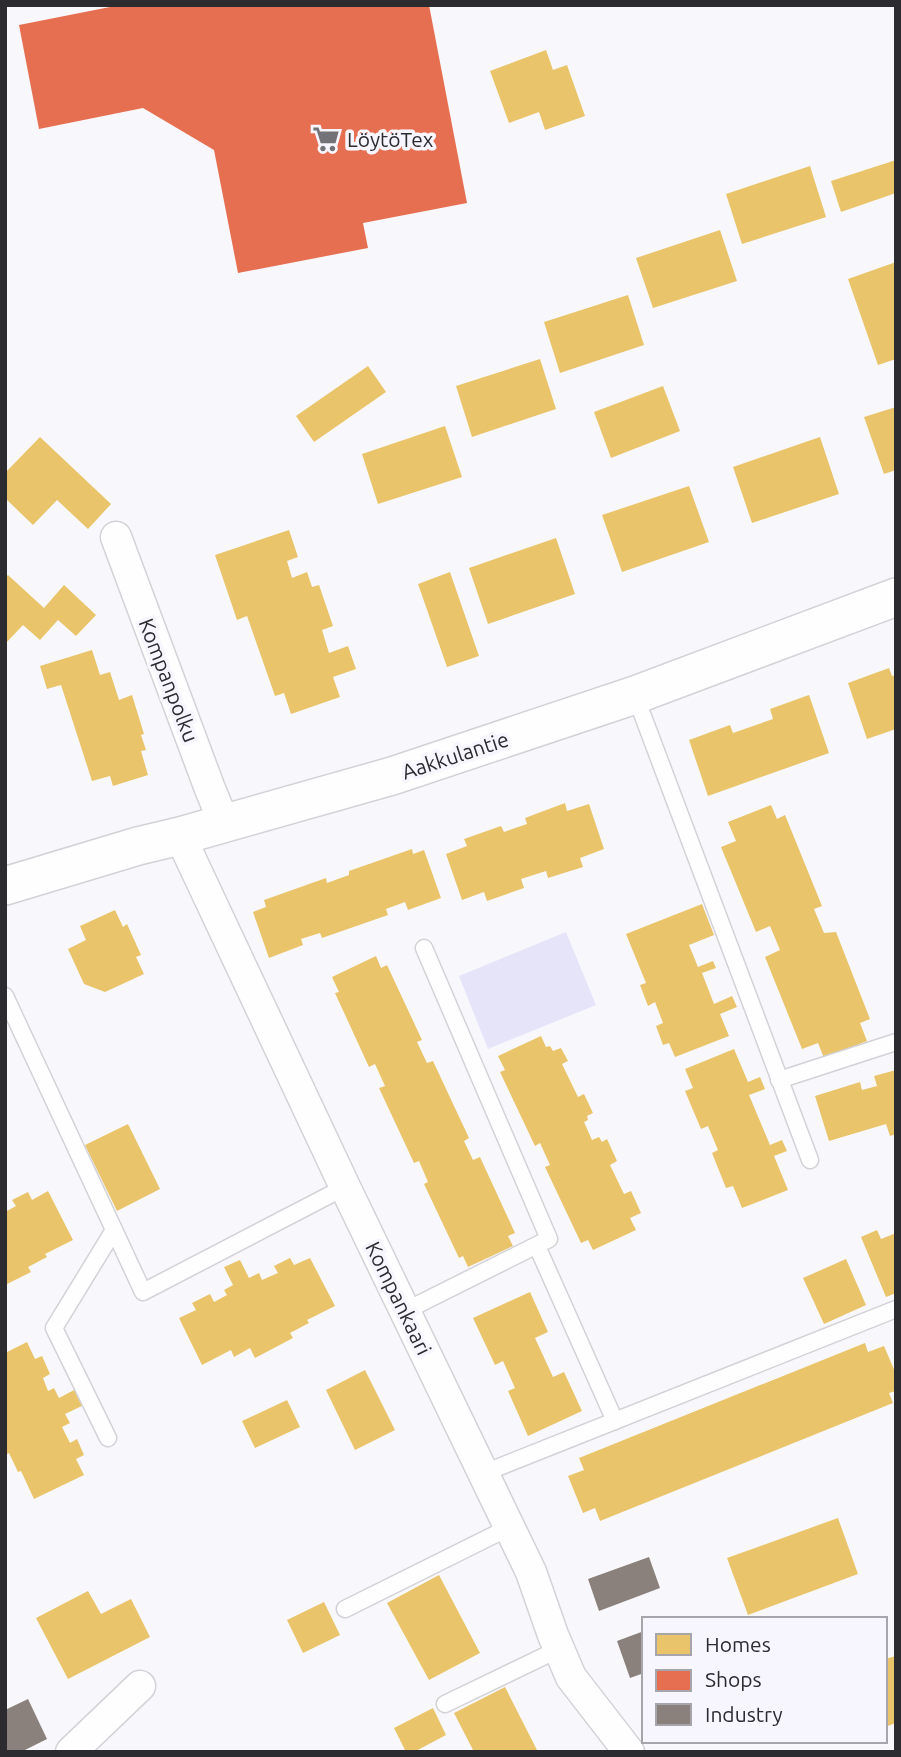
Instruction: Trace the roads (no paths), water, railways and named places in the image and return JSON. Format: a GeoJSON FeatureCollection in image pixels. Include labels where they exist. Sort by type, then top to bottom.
{"type":"FeatureCollection","features":[{"type":"Feature","properties":{"kind":"street","name":"Kompanpolku"},"geometry":{"type":"LineString","coordinates":[[116,537],[224,823]]}},
{"type":"Feature","properties":{"kind":"street","name":"Aakkulantie"},"geometry":{"type":"LineString","coordinates":[[5,886],[138,846],[392,776],[635,695],[896,597]]}},
{"type":"Feature","properties":{"kind":"street","name":"Kompankaari"},"geometry":{"type":"LineString","coordinates":[[180,836],[345,1187],[531,1572],[571,1677],[629,1752]]}},
{"type":"Feature","properties":{"kind":"street"},"geometry":{"type":"LineString","coordinates":[[71,1752],[140,1686]]}},
{"type":"Feature","properties":{"kind":"lane"},"geometry":{"type":"LineString","coordinates":[[635,695],[810,1160]]}},
{"type":"Feature","properties":{"kind":"lane"},"geometry":{"type":"LineString","coordinates":[[405,1311],[550,1239],[424,948]]}},
{"type":"Feature","properties":{"kind":"lane"},"geometry":{"type":"LineString","coordinates":[[5,996],[143,1292],[345,1187]]}},
{"type":"Feature","properties":{"kind":"lane"},"geometry":{"type":"LineString","coordinates":[[779,1080],[896,1042]]}},
{"type":"Feature","properties":{"kind":"lane"},"geometry":{"type":"LineString","coordinates":[[108,1438],[54,1328],[114,1230]]}},
{"type":"Feature","properties":{"kind":"lane"},"geometry":{"type":"LineString","coordinates":[[537,1245],[615,1421]]}},
{"type":"Feature","properties":{"kind":"lane"},"geometry":{"type":"LineString","coordinates":[[484,1473],[896,1309]]}},
{"type":"Feature","properties":{"kind":"lane"},"geometry":{"type":"LineString","coordinates":[[345,1609],[510,1527]]}},
{"type":"Feature","properties":{"kind":"lane"},"geometry":{"type":"LineString","coordinates":[[445,1704],[559,1649]]}},
{"type":"Feature","properties":{"kind":"place","name":"LöytöTex"},"geometry":{"type":"Point","coordinates":[326,139]}}]}
